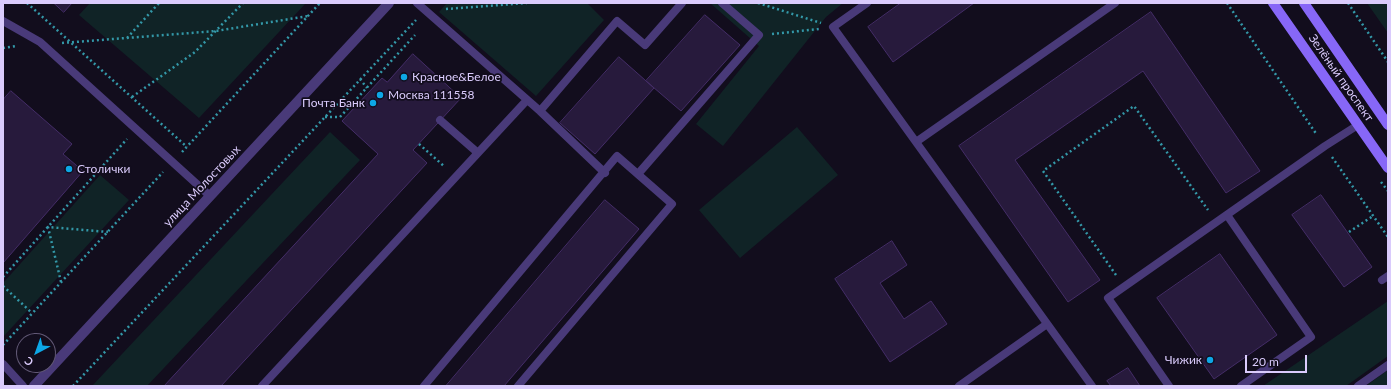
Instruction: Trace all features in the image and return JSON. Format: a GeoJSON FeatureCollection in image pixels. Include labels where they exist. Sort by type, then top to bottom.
{"type":"FeatureCollection","features":[{"type":"Feature","properties":{"kind":"main road","name":"Зелёный проспект"},"geometry":{"type":"LineString","coordinates":[[1273,3],[1388,168]]}},
{"type":"Feature","properties":{"kind":"main road","name":"Зелёный проспект"},"geometry":{"type":"LineString","coordinates":[[1304,3],[1388,125]]}},
{"type":"Feature","properties":{"kind":"street","name":"улица Молостовых"},"geometry":{"type":"LineString","coordinates":[[34,386],[389,3]]}},
{"type":"Feature","properties":{"kind":"lane"},"geometry":{"type":"LineString","coordinates":[[417,3],[540,111],[605,173]]}},
{"type":"Feature","properties":{"kind":"lane"},"geometry":{"type":"LineString","coordinates":[[540,111],[617,21],[645,45],[682,3]]}},
{"type":"Feature","properties":{"kind":"lane"},"geometry":{"type":"LineString","coordinates":[[638,174],[759,35],[722,3]]}},
{"type":"Feature","properties":{"kind":"lane"},"geometry":{"type":"LineString","coordinates":[[867,3],[833,27],[1092,386]]}},
{"type":"Feature","properties":{"kind":"lane"},"geometry":{"type":"LineString","coordinates":[[916,142],[1115,3]]}},
{"type":"Feature","properties":{"kind":"lane"},"geometry":{"type":"LineString","coordinates":[[3,21],[40,42],[210,196]]}},
{"type":"Feature","properties":{"kind":"lane"},"geometry":{"type":"LineString","coordinates":[[262,386],[527,100]]}},
{"type":"Feature","properties":{"kind":"lane"},"geometry":{"type":"LineString","coordinates":[[440,120],[478,153]]}},
{"type":"Feature","properties":{"kind":"lane"},"geometry":{"type":"LineString","coordinates":[[1169,386],[1108,298],[1325,146],[1358,125]]}},
{"type":"Feature","properties":{"kind":"lane"},"geometry":{"type":"LineString","coordinates":[[424,386],[605,173],[617,156],[672,204],[518,386]]}},
{"type":"Feature","properties":{"kind":"lane"},"geometry":{"type":"LineString","coordinates":[[1227,215],[1310,337],[1241,386]]}},
{"type":"Feature","properties":{"kind":"lane"},"geometry":{"type":"LineString","coordinates":[[959,386],[1047,324]]}},
{"type":"Feature","properties":{"kind":"lane"},"geometry":{"type":"LineString","coordinates":[[3,364],[23,386]]}},
{"type":"Feature","properties":{"kind":"lane"},"geometry":{"type":"LineString","coordinates":[[1358,386],[1388,365]]}},
{"type":"Feature","properties":{"kind":"path"},"geometry":{"type":"LineString","coordinates":[[26,3],[187,147]]}},
{"type":"Feature","properties":{"kind":"path"},"geometry":{"type":"LineString","coordinates":[[127,38],[159,3]]}},
{"type":"Feature","properties":{"kind":"path"},"geometry":{"type":"LineString","coordinates":[[132,97],[195,52],[243,3]]}},
{"type":"Feature","properties":{"kind":"path"},"geometry":{"type":"LineString","coordinates":[[73,386],[425,10],[526,3]]}},
{"type":"Feature","properties":{"kind":"path"},"geometry":{"type":"LineString","coordinates":[[758,3],[833,27]]}},
{"type":"Feature","properties":{"kind":"path"},"geometry":{"type":"LineString","coordinates":[[1227,3],[1388,237]]}},
{"type":"Feature","properties":{"kind":"path"},"geometry":{"type":"LineString","coordinates":[[1348,3],[1388,62]]}},
{"type":"Feature","properties":{"kind":"path"},"geometry":{"type":"LineString","coordinates":[[40,42],[72,43],[216,30],[308,16]]}},
{"type":"Feature","properties":{"kind":"path"},"geometry":{"type":"LineString","coordinates":[[759,35],[833,27]]}},
{"type":"Feature","properties":{"kind":"path"},"geometry":{"type":"LineString","coordinates":[[325,117],[340,117],[415,35]]}},
{"type":"Feature","properties":{"kind":"path"},"geometry":{"type":"LineString","coordinates":[[360,80],[367,88]]}},
{"type":"Feature","properties":{"kind":"path"},"geometry":{"type":"LineString","coordinates":[[1125,287],[1043,171],[1134,106],[1216,222]]}},
{"type":"Feature","properties":{"kind":"path"},"geometry":{"type":"LineString","coordinates":[[3,277],[136,130]]}},
{"type":"Feature","properties":{"kind":"path"},"geometry":{"type":"LineString","coordinates":[[418,144],[432,156]]}},
{"type":"Feature","properties":{"kind":"path"},"geometry":{"type":"LineString","coordinates":[[1349,232],[1373,216]]}},
{"type":"Feature","properties":{"kind":"path"},"geometry":{"type":"LineString","coordinates":[[48,227],[108,232]]}},
{"type":"Feature","properties":{"kind":"path"},"geometry":{"type":"LineString","coordinates":[[48,227],[61,282]]}},
{"type":"Feature","properties":{"kind":"path"},"geometry":{"type":"LineString","coordinates":[[3,286],[32,313]]}},
{"type":"Feature","properties":{"kind":"green space"},"geometry":{"type":"Polygon","coordinates":[[[90,3],[306,3],[199,118],[79,15],[90,3]]]}},
{"type":"Feature","properties":{"kind":"green space"},"geometry":{"type":"Polygon","coordinates":[[[447,3],[587,3],[604,20],[536,96],[439,12],[447,3]]]}},
{"type":"Feature","properties":{"kind":"green space"},"geometry":{"type":"Polygon","coordinates":[[[710,3],[843,3],[826,17],[723,146],[696,124],[759,46],[710,3]]]}},
{"type":"Feature","properties":{"kind":"green space"},"geometry":{"type":"Polygon","coordinates":[[[1367,3],[1388,3],[1388,33],[1367,3]]]}},
{"type":"Feature","properties":{"kind":"green space"},"geometry":{"type":"Polygon","coordinates":[[[797,127],[838,175],[740,258],[699,210],[797,127]]]}},
{"type":"Feature","properties":{"kind":"green space"},"geometry":{"type":"Polygon","coordinates":[[[330,132],[360,160],[147,386],[92,386],[330,132]]]}},
{"type":"Feature","properties":{"kind":"green space"},"geometry":{"type":"Polygon","coordinates":[[[100,175],[129,200],[3,337],[3,283],[100,175]]]}},
{"type":"Feature","properties":{"kind":"green space"},"geometry":{"type":"Polygon","coordinates":[[[1388,301],[1388,356],[1346,386],[1263,386],[1388,301]]]}},
{"type":"Feature","properties":{"kind":"green space"},"geometry":{"type":"Polygon","coordinates":[[[1388,370],[1388,386],[1366,386],[1388,370]]]}},
{"type":"Feature","properties":{"kind":"building"},"geometry":{"type":"Polygon","coordinates":[[[54,3],[72,3],[64,12],[54,3]]]}},
{"type":"Feature","properties":{"kind":"building"},"geometry":{"type":"Polygon","coordinates":[[[901,3],[974,3],[893,62],[868,27],[901,3]]]}},
{"type":"Feature","properties":{"kind":"building"},"geometry":{"type":"Polygon","coordinates":[[[1151,12],[1260,171],[1226,193],[1143,71],[1015,160],[1100,280],[1068,302],[959,146],[1151,12]]]}},
{"type":"Feature","properties":{"kind":"building"},"geometry":{"type":"Polygon","coordinates":[[[705,15],[740,45],[681,111],[646,81],[705,15]]]}},
{"type":"Feature","properties":{"kind":"building"},"geometry":{"type":"Polygon","coordinates":[[[413,54],[461,98],[413,150],[427,163],[221,386],[164,386],[378,154],[342,121],[382,78],[387,82],[413,54]]]}},
{"type":"Feature","properties":{"kind":"building"},"geometry":{"type":"Polygon","coordinates":[[[619,57],[654,88],[595,154],[560,123],[619,57]]]}},
{"type":"Feature","properties":{"kind":"building"},"geometry":{"type":"Polygon","coordinates":[[[11,91],[72,144],[63,154],[83,171],[3,263],[3,100],[11,91]]]}},
{"type":"Feature","properties":{"kind":"building"},"geometry":{"type":"Polygon","coordinates":[[[1321,195],[1372,267],[1344,287],[1292,215],[1321,195]]]}},
{"type":"Feature","properties":{"kind":"building"},"geometry":{"type":"Polygon","coordinates":[[[605,200],[639,229],[504,386],[446,386],[605,200]]]}},
{"type":"Feature","properties":{"kind":"building"},"geometry":{"type":"Polygon","coordinates":[[[892,241],[907,265],[880,283],[904,319],[931,301],[947,324],[890,362],[835,279],[892,241]]]}},
{"type":"Feature","properties":{"kind":"building"},"geometry":{"type":"Polygon","coordinates":[[[1220,254],[1277,335],[1214,379],[1157,298],[1220,254]]]}},
{"type":"Feature","properties":{"kind":"building"},"geometry":{"type":"Polygon","coordinates":[[[1128,368],[1140,386],[1111,386],[1107,381],[1128,368]]]}},
{"type":"Feature","properties":{"kind":"place","name":"Красное&Белое"},"geometry":{"type":"Point","coordinates":[404,77]}},
{"type":"Feature","properties":{"kind":"place","name":"Москва 111558"},"geometry":{"type":"Point","coordinates":[380,95]}},
{"type":"Feature","properties":{"kind":"place","name":"Почта Банк"},"geometry":{"type":"Point","coordinates":[373,103]}},
{"type":"Feature","properties":{"kind":"place","name":"Столички"},"geometry":{"type":"Point","coordinates":[69,169]}},
{"type":"Feature","properties":{"kind":"place","name":"Чижик"},"geometry":{"type":"Point","coordinates":[1210,360]}}]}
